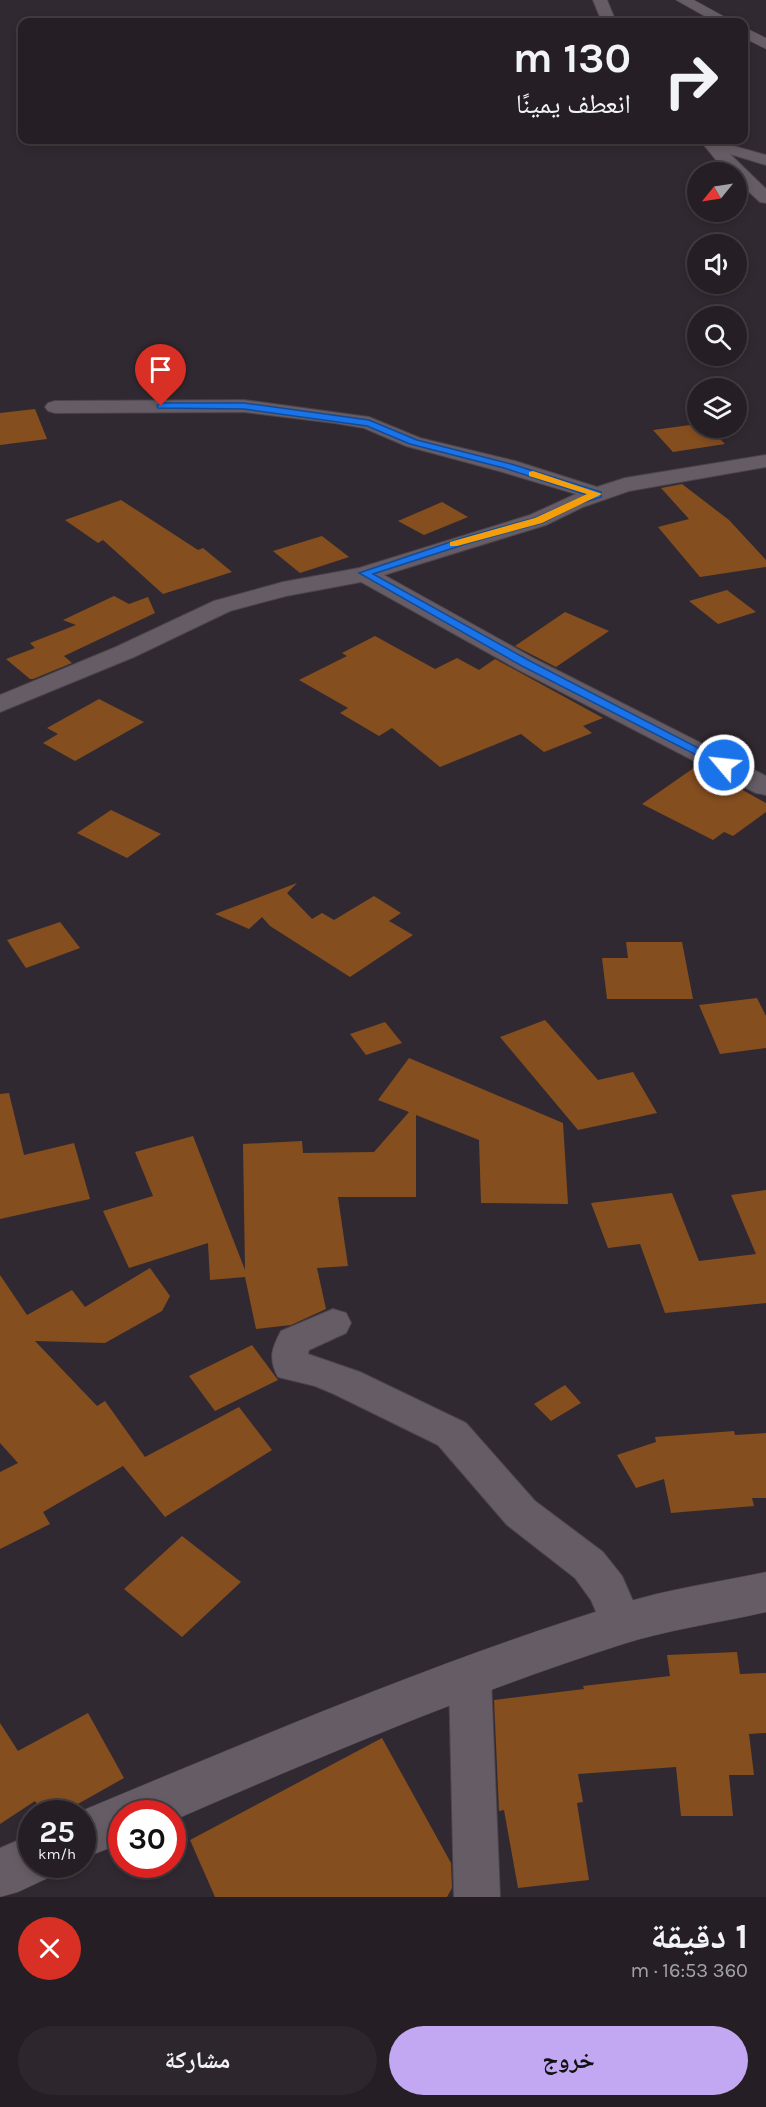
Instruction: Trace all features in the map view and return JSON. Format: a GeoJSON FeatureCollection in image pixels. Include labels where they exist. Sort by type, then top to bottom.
{"type":"FeatureCollection","features":[{"type":"Feature","properties":{"kind":"main road"},"geometry":{"type":"LineString","coordinates":[[683,0],[718,18]]}},
{"type":"Feature","properties":{"kind":"main road"},"geometry":{"type":"LineString","coordinates":[[748,34],[766,44]]}},
{"type":"Feature","properties":{"kind":"main road"},"geometry":{"type":"LineString","coordinates":[[164,1800],[274,1753],[470,1678],[622,1624],[765,1596]]}},
{"type":"Feature","properties":{"kind":"main road"},"geometry":{"type":"LineString","coordinates":[[0,1874],[18,1866]]}},
{"type":"Feature","properties":{"kind":"street"},"geometry":{"type":"LineString","coordinates":[[600,0],[607,18]]}},
{"type":"Feature","properties":{"kind":"street"},"geometry":{"type":"LineString","coordinates":[[710,144],[727,163],[766,198]]}},
{"type":"Feature","properties":{"kind":"street"},"geometry":{"type":"LineString","coordinates":[[712,144],[766,160]]}},
{"type":"Feature","properties":{"kind":"street"},"geometry":{"type":"LineString","coordinates":[[56,407],[244,406],[334,417],[369,423],[413,442],[507,466],[597,494]]}},
{"type":"Feature","properties":{"kind":"street"},"geometry":{"type":"LineString","coordinates":[[0,704],[125,652],[222,606],[283,589],[364,573],[538,520],[575,502],[625,485],[766,460]]}},
{"type":"Feature","properties":{"kind":"street"},"geometry":{"type":"LineString","coordinates":[[364,573],[526,664],[766,787]]}},
{"type":"Feature","properties":{"kind":"street"},"geometry":{"type":"LineString","coordinates":[[333,1323],[294,1341],[289,1354],[291,1366],[320,1371],[452,1434],[521,1513],[589,1565],[607,1589],[622,1624]]}},
{"type":"Feature","properties":{"kind":"street"},"geometry":{"type":"LineString","coordinates":[[470,1678],[477,1897]]}},
{"type":"Feature","properties":{"kind":"building"},"geometry":{"type":"Polygon","coordinates":[[[35,409],[47,439],[0,445],[0,413],[35,409]]]}},
{"type":"Feature","properties":{"kind":"building"},"geometry":{"type":"Polygon","coordinates":[[[687,425],[687,438],[719,438],[725,444],[673,452],[653,430],[687,425]]]}},
{"type":"Feature","properties":{"kind":"building"},"geometry":{"type":"Polygon","coordinates":[[[682,484],[729,520],[766,560],[766,567],[700,577],[658,527],[689,519],[661,488],[682,484]]]}},
{"type":"Feature","properties":{"kind":"building"},"geometry":{"type":"Polygon","coordinates":[[[121,500],[198,550],[203,548],[232,572],[163,594],[103,540],[98,543],[65,520],[121,500]]]}},
{"type":"Feature","properties":{"kind":"building"},"geometry":{"type":"Polygon","coordinates":[[[442,502],[468,517],[424,535],[398,521],[442,502]]]}},
{"type":"Feature","properties":{"kind":"building"},"geometry":{"type":"Polygon","coordinates":[[[322,536],[349,557],[300,573],[273,551],[322,536]]]}},
{"type":"Feature","properties":{"kind":"building"},"geometry":{"type":"Polygon","coordinates":[[[727,590],[756,612],[718,624],[689,601],[727,590]]]}},
{"type":"Feature","properties":{"kind":"building"},"geometry":{"type":"Polygon","coordinates":[[[114,596],[129,604],[148,597],[155,613],[64,656],[72,663],[33,679],[6,659],[35,648],[30,643],[76,625],[63,620],[114,596]]]}},
{"type":"Feature","properties":{"kind":"building"},"geometry":{"type":"Polygon","coordinates":[[[565,612],[609,631],[556,667],[515,646],[565,612]]]}},
{"type":"Feature","properties":{"kind":"building"},"geometry":{"type":"Polygon","coordinates":[[[375,636],[435,669],[457,658],[479,670],[495,659],[603,718],[583,726],[592,733],[544,752],[521,734],[440,767],[392,728],[379,736],[340,713],[348,708],[299,680],[347,656],[342,653],[375,636]]]}},
{"type":"Feature","properties":{"kind":"building"},"geometry":{"type":"Polygon","coordinates":[[[99,699],[144,722],[75,761],[43,743],[58,734],[47,728],[99,699]]]}},
{"type":"Feature","properties":{"kind":"building"},"geometry":{"type":"Polygon","coordinates":[[[698,765],[766,803],[766,812],[733,836],[724,832],[713,840],[642,804],[698,765]]]}},
{"type":"Feature","properties":{"kind":"building"},"geometry":{"type":"Polygon","coordinates":[[[111,810],[161,834],[127,858],[77,833],[111,810]]]}},
{"type":"Feature","properties":{"kind":"building"},"geometry":{"type":"Polygon","coordinates":[[[297,883],[287,893],[312,919],[322,913],[334,920],[374,896],[401,913],[389,921],[413,935],[350,977],[270,926],[262,917],[249,929],[215,914],[297,883]]]}},
{"type":"Feature","properties":{"kind":"building"},"geometry":{"type":"Polygon","coordinates":[[[60,922],[80,948],[26,968],[7,940],[60,922]]]}},
{"type":"Feature","properties":{"kind":"building"},"geometry":{"type":"Polygon","coordinates":[[[626,942],[682,942],[693,999],[607,999],[602,958],[628,958],[626,942]]]}},
{"type":"Feature","properties":{"kind":"building"},"geometry":{"type":"Polygon","coordinates":[[[757,998],[766,1016],[766,1048],[720,1054],[699,1005],[757,998]]]}},
{"type":"Feature","properties":{"kind":"building"},"geometry":{"type":"Polygon","coordinates":[[[545,1020],[598,1080],[633,1072],[657,1113],[578,1130],[500,1037],[545,1020]]]}},
{"type":"Feature","properties":{"kind":"building"},"geometry":{"type":"Polygon","coordinates":[[[385,1022],[402,1043],[366,1055],[350,1034],[385,1022]]]}},
{"type":"Feature","properties":{"kind":"building"},"geometry":{"type":"Polygon","coordinates":[[[409,1058],[563,1123],[568,1204],[481,1203],[479,1140],[416,1115],[416,1197],[338,1197],[348,1266],[317,1268],[326,1309],[291,1325],[256,1329],[245,1277],[210,1280],[208,1243],[129,1268],[103,1211],[153,1196],[135,1152],[193,1136],[245,1270],[243,1144],[302,1141],[303,1153],[374,1152],[409,1112],[378,1100],[409,1058]]]}},
{"type":"Feature","properties":{"kind":"building"},"geometry":{"type":"Polygon","coordinates":[[[9,1093],[24,1155],[74,1143],[90,1199],[0,1219],[0,1094],[9,1093]]]}},
{"type":"Feature","properties":{"kind":"building"},"geometry":{"type":"Polygon","coordinates":[[[766,1190],[766,1303],[665,1313],[640,1244],[608,1248],[591,1203],[672,1193],[699,1261],[756,1254],[731,1195],[766,1190]]]}},
{"type":"Feature","properties":{"kind":"building"},"geometry":{"type":"Polygon","coordinates":[[[150,1268],[170,1296],[162,1311],[105,1343],[35,1341],[97,1406],[105,1401],[145,1457],[239,1407],[272,1450],[165,1517],[123,1466],[43,1512],[50,1524],[0,1549],[0,1472],[18,1463],[0,1443],[0,1275],[27,1315],[72,1290],[85,1307],[150,1268]]]}},
{"type":"Feature","properties":{"kind":"building"},"geometry":{"type":"Polygon","coordinates":[[[252,1345],[278,1380],[215,1411],[189,1376],[252,1345]]]}},
{"type":"Feature","properties":{"kind":"building"},"geometry":{"type":"Polygon","coordinates":[[[565,1385],[581,1403],[551,1421],[534,1404],[565,1385]]]}},
{"type":"Feature","properties":{"kind":"building"},"geometry":{"type":"Polygon","coordinates":[[[734,1431],[735,1435],[766,1433],[766,1498],[752,1498],[754,1506],[671,1513],[664,1479],[636,1488],[617,1455],[656,1442],[655,1437],[734,1431]]]}},
{"type":"Feature","properties":{"kind":"building"},"geometry":{"type":"Polygon","coordinates":[[[182,1536],[241,1582],[182,1637],[124,1589],[182,1536]]]}},
{"type":"Feature","properties":{"kind":"building"},"geometry":{"type":"Polygon","coordinates":[[[737,1652],[740,1674],[766,1673],[766,1733],[749,1734],[754,1775],[729,1775],[733,1816],[681,1816],[676,1767],[578,1774],[583,1802],[577,1803],[589,1880],[518,1888],[504,1810],[499,1811],[494,1700],[584,1689],[583,1686],[670,1676],[667,1655],[737,1652]]]}},
{"type":"Feature","properties":{"kind":"building"},"geometry":{"type":"Polygon","coordinates":[[[88,1713],[124,1778],[85,1800],[18,1800],[18,1812],[0,1824],[0,1723],[18,1751],[88,1713]]]}},
{"type":"Feature","properties":{"kind":"building"},"geometry":{"type":"Polygon","coordinates":[[[382,1738],[451,1863],[452,1888],[447,1897],[215,1897],[190,1840],[382,1738]]]}},
{"type":"Feature","properties":{"kind":"slow traffic"},"geometry":{"type":"LineString","coordinates":[[453,544],[538,520],[597,494],[533,474]]}},
{"type":"Feature","properties":{"kind":"route"},"geometry":{"type":"LineString","coordinates":[[161,406],[244,406],[369,423],[413,442],[507,466],[597,494],[538,520],[364,573],[526,664],[724,765]]}}]}
